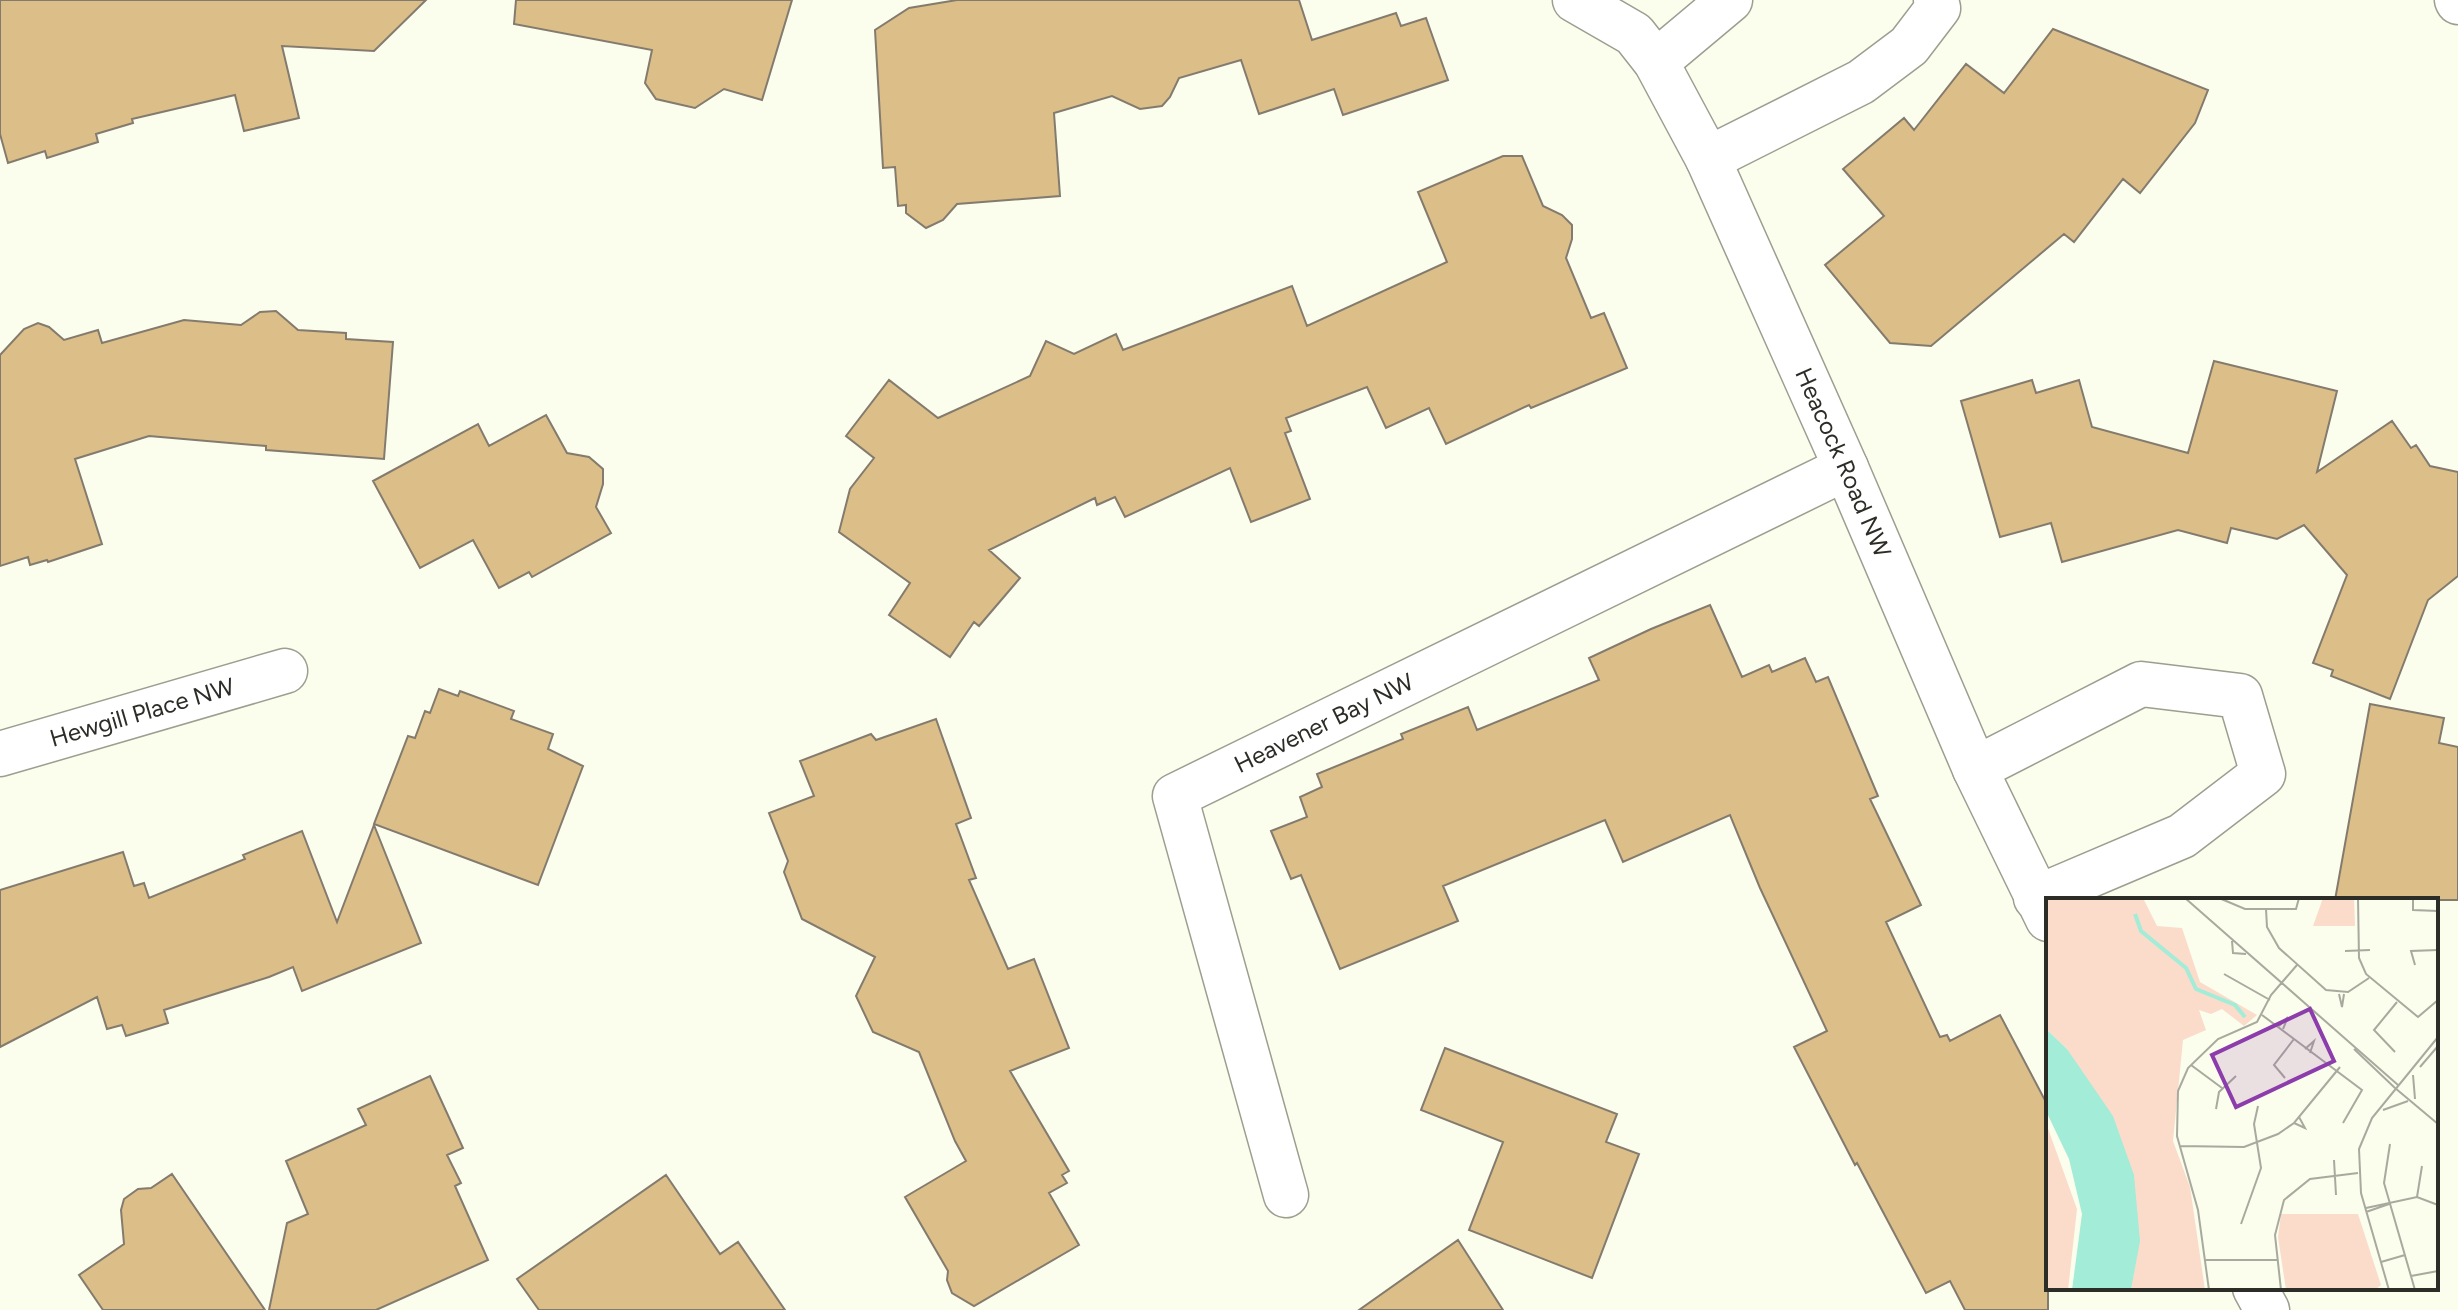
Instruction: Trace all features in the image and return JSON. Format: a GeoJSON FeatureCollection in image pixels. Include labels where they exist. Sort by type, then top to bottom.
{"type":"FeatureCollection","features":[{"type":"Feature","properties":{"kind":"street"},"geometry":{"type":"LineString","coordinates":[[1575,0],[1639,32],[1730,0]]}},
{"type":"Feature","properties":{"kind":"street"},"geometry":{"type":"LineString","coordinates":[[1708,159],[1861,82],[1909,46],[1938,8],[1936,0]]}},
{"type":"Feature","properties":{"kind":"street","name":"Heacock Road NW"},"geometry":{"type":"LineString","coordinates":[[1639,32],[1708,159],[1846,468],[1975,769],[2042,909]]}},
{"type":"Feature","properties":{"kind":"street","name":"Heavener Bay NW"},"geometry":{"type":"LineString","coordinates":[[1286,1195],[1175,796],[1846,468]]}},
{"type":"Feature","properties":{"kind":"street","name":"Hewgill Place NW"},"geometry":{"type":"LineString","coordinates":[[0,754],[285,671]]}},
{"type":"Feature","properties":{"kind":"street","name":"Heacock Road NW"},"geometry":{"type":"LineString","coordinates":[[1975,769],[2141,684],[2240,696],[2263,774],[2182,836],[2063,898]]}},
{"type":"Feature","properties":{"kind":"street"},"geometry":{"type":"LineString","coordinates":[[2256,1290],[2267,1310]]}},
{"type":"Feature","properties":{"kind":"building"},"geometry":{"type":"Polygon","coordinates":[[[0,0],[426,0],[374,51],[282,46],[299,118],[244,131],[235,95],[132,119],[133,123],[96,134],[98,142],[47,158],[45,151],[8,163],[0,134],[0,0]]]}},
{"type":"Feature","properties":{"kind":"building"},"geometry":{"type":"Polygon","coordinates":[[[516,0],[792,0],[762,100],[724,89],[695,108],[656,99],[645,83],[652,50],[514,24],[516,0]]]}},
{"type":"Feature","properties":{"kind":"building"},"geometry":{"type":"Polygon","coordinates":[[[957,0],[1299,0],[1312,40],[1396,13],[1401,26],[1426,18],[1448,80],[1343,115],[1334,89],[1259,114],[1241,60],[1179,78],[1162,106],[1140,109],[1112,96],[1054,113],[1060,196],[957,204],[943,220],[926,228],[906,213],[906,205],[898,206],[895,167],[883,168],[875,30],[909,8],[957,0]]]}},
{"type":"Feature","properties":{"kind":"building"},"geometry":{"type":"Polygon","coordinates":[[[2053,29],[2208,90],[2195,123],[2140,193],[2123,179],[2074,242],[2064,234],[1931,346],[1890,343],[1825,265],[1884,216],[1843,169],[1904,118],[1914,130],[1966,64],[2004,93],[2053,29]]]}},
{"type":"Feature","properties":{"kind":"building"},"geometry":{"type":"Polygon","coordinates":[[[1503,156],[1522,156],[1543,206],[1562,215],[1572,225],[1572,239],[1566,258],[1591,318],[1604,313],[1627,368],[1531,408],[1529,405],[1446,444],[1429,408],[1386,428],[1367,387],[1286,418],[1291,431],[1285,433],[1310,499],[1251,522],[1230,468],[1125,517],[1115,497],[1097,505],[1095,498],[989,550],[1020,578],[979,626],[974,622],[950,657],[889,615],[910,583],[839,532],[850,489],[874,458],[846,436],[889,380],[938,418],[1030,376],[1046,341],[1074,354],[1116,334],[1123,350],[1292,286],[1307,326],[1447,262],[1418,192],[1503,156]]]}},
{"type":"Feature","properties":{"kind":"building"},"geometry":{"type":"Polygon","coordinates":[[[276,311],[298,330],[346,333],[346,339],[393,342],[384,459],[266,450],[266,446],[149,436],[75,459],[102,544],[48,562],[30,565],[28,557],[0,566],[0,355],[24,329],[38,323],[49,327],[64,340],[98,330],[102,343],[184,320],[241,325],[260,312],[276,311]]]}},
{"type":"Feature","properties":{"kind":"building"},"geometry":{"type":"Polygon","coordinates":[[[2214,361],[2337,391],[2317,472],[2392,421],[2411,448],[2416,445],[2430,466],[2458,472],[2458,576],[2428,600],[2390,699],[2331,676],[2333,670],[2313,663],[2347,575],[2304,525],[2277,539],[2231,528],[2227,543],[2178,530],[2062,562],[2051,523],[2000,537],[1961,401],[2032,380],[2036,393],[2079,380],[2092,427],[2188,453],[2214,361]]]}},
{"type":"Feature","properties":{"kind":"building"},"geometry":{"type":"Polygon","coordinates":[[[546,415],[567,453],[589,457],[603,469],[603,484],[596,507],[611,533],[532,577],[529,572],[499,588],[473,540],[420,568],[373,481],[478,424],[489,446],[546,415]]]}},
{"type":"Feature","properties":{"kind":"building"},"geometry":{"type":"Polygon","coordinates":[[[1710,605],[1742,677],[1769,665],[1772,672],[1805,658],[1816,682],[1828,677],[1878,796],[1870,799],[1921,905],[1886,922],[1940,1037],[1947,1035],[1950,1041],[2000,1015],[2046,1102],[2048,1310],[1965,1310],[1950,1281],[1926,1293],[1794,1047],[1827,1031],[1760,888],[1730,815],[1623,862],[1605,820],[1443,886],[1458,921],[1340,969],[1301,875],[1291,879],[1271,831],[1307,817],[1300,797],[1322,787],[1317,774],[1403,739],[1401,734],[1468,707],[1477,730],[1599,680],[1589,658],[1710,605]]]}},
{"type":"Feature","properties":{"kind":"building"},"geometry":{"type":"Polygon","coordinates":[[[439,689],[458,696],[460,691],[514,711],[511,719],[553,734],[548,749],[583,766],[538,885],[374,824],[408,736],[415,738],[425,711],[430,713],[439,689]]]}},
{"type":"Feature","properties":{"kind":"building"},"geometry":{"type":"Polygon","coordinates":[[[2370,704],[2444,718],[2439,743],[2458,747],[2458,900],[2335,898],[2370,704]]]}},
{"type":"Feature","properties":{"kind":"building"},"geometry":{"type":"Polygon","coordinates":[[[936,719],[971,818],[956,824],[976,878],[969,880],[1008,969],[1034,959],[1069,1048],[1010,1071],[1069,1171],[1062,1175],[1067,1183],[1049,1193],[1079,1245],[974,1306],[952,1293],[947,1280],[948,1271],[905,1197],[966,1161],[919,1052],[873,1032],[856,996],[875,957],[802,919],[784,872],[788,861],[769,813],[814,796],[800,761],[871,734],[876,740],[936,719]]]}},
{"type":"Feature","properties":{"kind":"building"},"geometry":{"type":"Polygon","coordinates":[[[374,825],[421,943],[302,991],[293,967],[164,1010],[168,1023],[126,1036],[122,1025],[107,1029],[97,997],[0,1047],[0,890],[123,852],[134,886],[144,883],[149,898],[245,859],[243,855],[302,831],[337,922],[374,825]]]}},
{"type":"Feature","properties":{"kind":"building"},"geometry":{"type":"Polygon","coordinates":[[[1445,1048],[1617,1114],[1606,1142],[1639,1154],[1592,1278],[1469,1230],[1503,1142],[1421,1110],[1445,1048]]]}},
{"type":"Feature","properties":{"kind":"building"},"geometry":{"type":"Polygon","coordinates":[[[430,1076],[463,1148],[447,1155],[461,1183],[455,1186],[488,1260],[376,1310],[269,1310],[287,1223],[308,1214],[286,1161],[366,1125],[358,1109],[430,1076]]]}},
{"type":"Feature","properties":{"kind":"building"},"geometry":{"type":"Polygon","coordinates":[[[172,1174],[265,1310],[103,1310],[79,1275],[124,1244],[121,1210],[124,1199],[138,1189],[151,1188],[172,1174]]]}},
{"type":"Feature","properties":{"kind":"building"},"geometry":{"type":"Polygon","coordinates":[[[666,1175],[720,1254],[738,1242],[785,1310],[539,1310],[517,1279],[666,1175]]]}},
{"type":"Feature","properties":{"kind":"building"},"geometry":{"type":"Polygon","coordinates":[[[1458,1240],[1503,1310],[1359,1310],[1458,1240]]]}}]}
